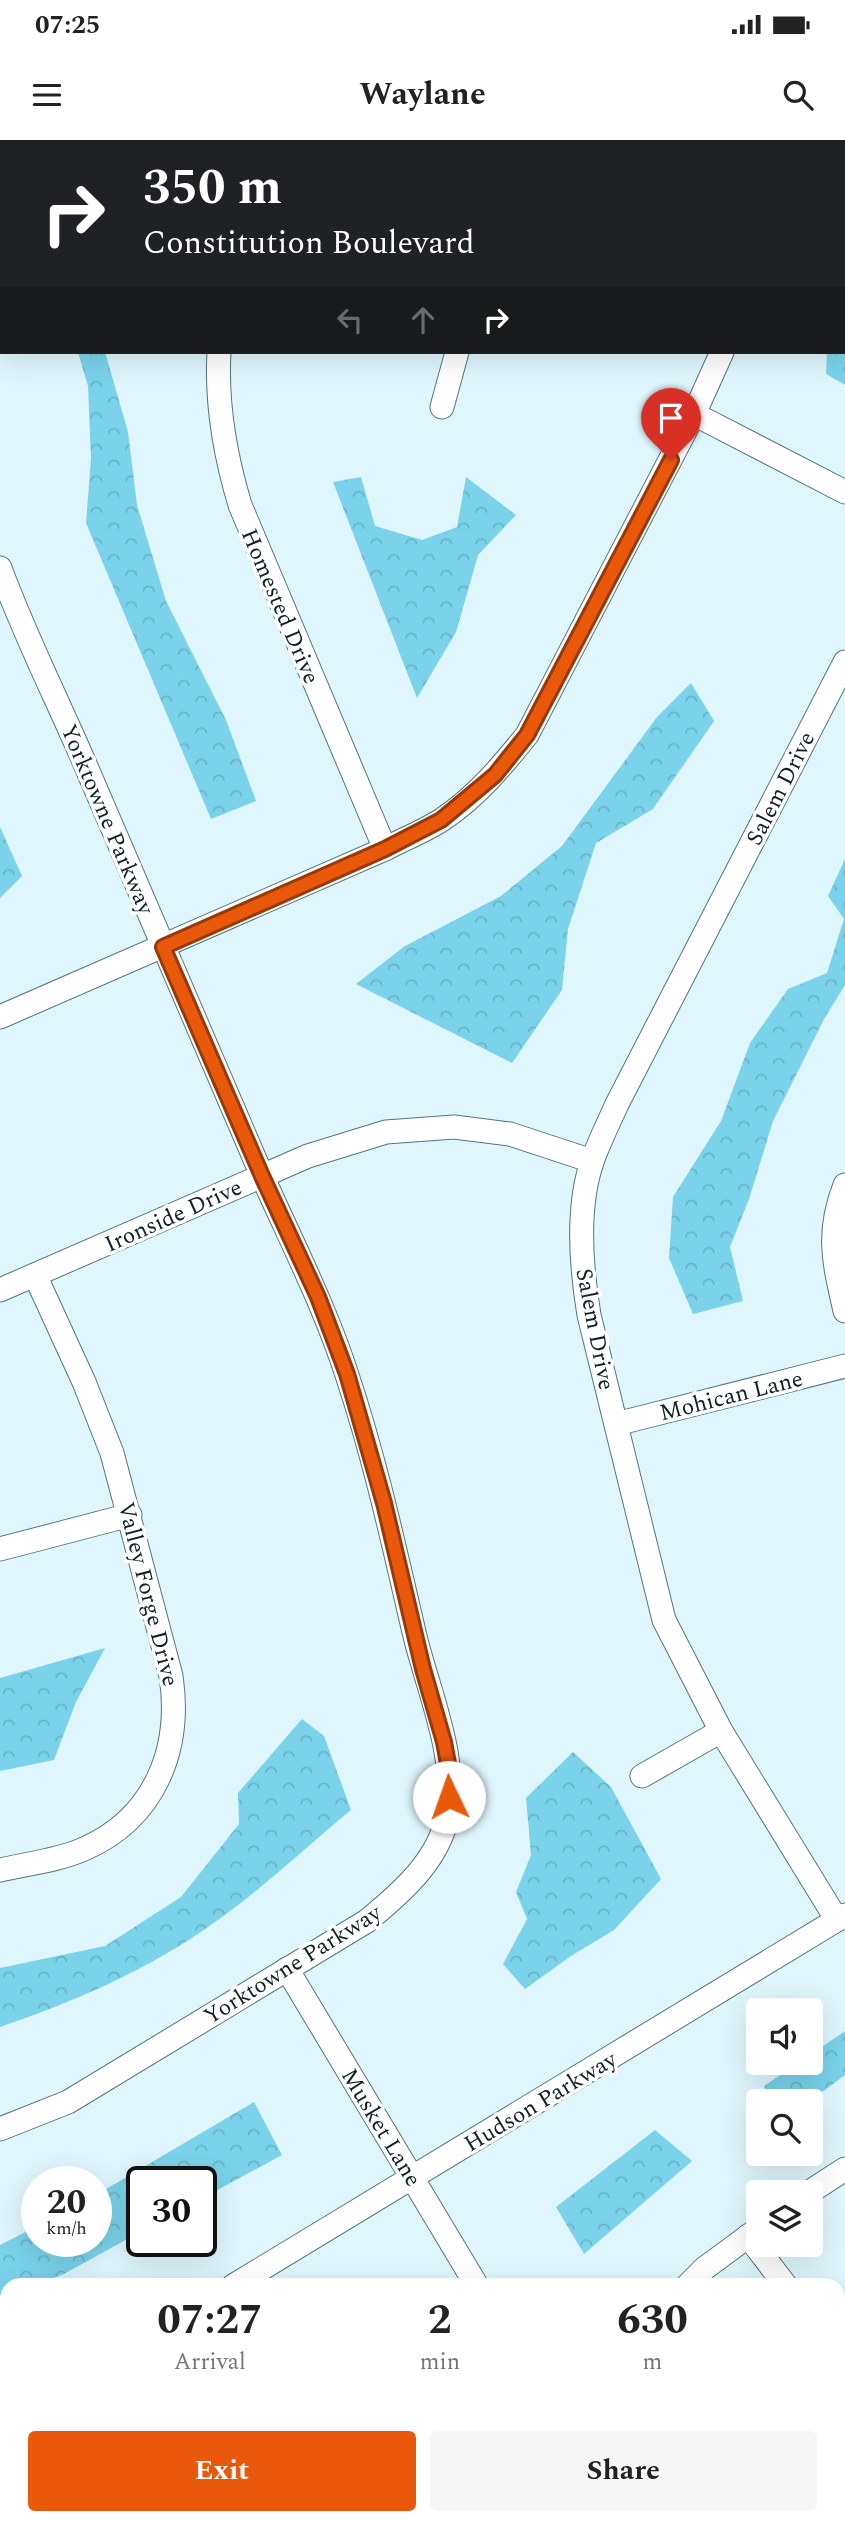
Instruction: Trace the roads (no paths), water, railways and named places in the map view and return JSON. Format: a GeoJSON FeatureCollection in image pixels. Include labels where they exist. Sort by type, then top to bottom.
{"type":"FeatureCollection","features":[{"type":"Feature","properties":{"kind":"street","name":"Homested Drive"},"geometry":{"type":"LineString","coordinates":[[219,354],[218,374],[227,460],[240,505],[385,849]]}},
{"type":"Feature","properties":{"kind":"street"},"geometry":{"type":"LineString","coordinates":[[442,407],[456,354]]}},
{"type":"Feature","properties":{"kind":"street"},"geometry":{"type":"LineString","coordinates":[[0,1017],[385,849],[441,820],[495,775],[527,735],[694,414],[721,354]]}},
{"type":"Feature","properties":{"kind":"street"},"geometry":{"type":"LineString","coordinates":[[694,414],[845,492]]}},
{"type":"Feature","properties":{"kind":"street","name":"Yorktowne Parkway"},"geometry":{"type":"LineString","coordinates":[[0,568],[262,1176],[318,1297],[347,1374],[384,1503],[423,1669],[444,1742],[451,1780],[448,1814],[443,1832],[420,1871],[405,1890],[367,1922],[68,2102],[0,2129]]}},
{"type":"Feature","properties":{"kind":"street","name":"Salem Drive"},"geometry":{"type":"LineString","coordinates":[[841,1917],[721,1731],[664,1620],[583,1278],[584,1204],[592,1161],[617,1104],[845,662]]}},
{"type":"Feature","properties":{"kind":"street","name":"Ironside Drive"},"geometry":{"type":"LineString","coordinates":[[0,1290],[308,1156],[386,1132],[454,1127],[510,1134],[592,1161]]}},
{"type":"Feature","properties":{"kind":"street"},"geometry":{"type":"LineString","coordinates":[[845,1185],[832,1240],[845,1311]]}},
{"type":"Feature","properties":{"kind":"street","name":"Valley Forge Drive"},"geometry":{"type":"LineString","coordinates":[[0,1870],[83,1850],[123,1826],[155,1786],[173,1734],[175,1703],[130,1515],[112,1453],[35,1275]]}},
{"type":"Feature","properties":{"kind":"street","name":"Mohican Lane"},"geometry":{"type":"LineString","coordinates":[[616,1424],[845,1366]]}},
{"type":"Feature","properties":{"kind":"street"},"geometry":{"type":"LineString","coordinates":[[0,1549],[130,1515]]}},
{"type":"Feature","properties":{"kind":"street"},"geometry":{"type":"LineString","coordinates":[[642,1776],[721,1731]]}},
{"type":"Feature","properties":{"kind":"street","name":"Hudson Parkway"},"geometry":{"type":"LineString","coordinates":[[246,2278],[841,1917]]}},
{"type":"Feature","properties":{"kind":"street","name":"Musket Lane"},"geometry":{"type":"LineString","coordinates":[[287,1969],[472,2278]]}},
{"type":"Feature","properties":{"kind":"street"},"geometry":{"type":"LineString","coordinates":[[823,2183],[845,2169]]}},
{"type":"Feature","properties":{"kind":"street"},"geometry":{"type":"LineString","coordinates":[[697,2278],[746,2238]]}},
{"type":"Feature","properties":{"kind":"street"},"geometry":{"type":"LineString","coordinates":[[768,2257],[781,2278]]}}]}
